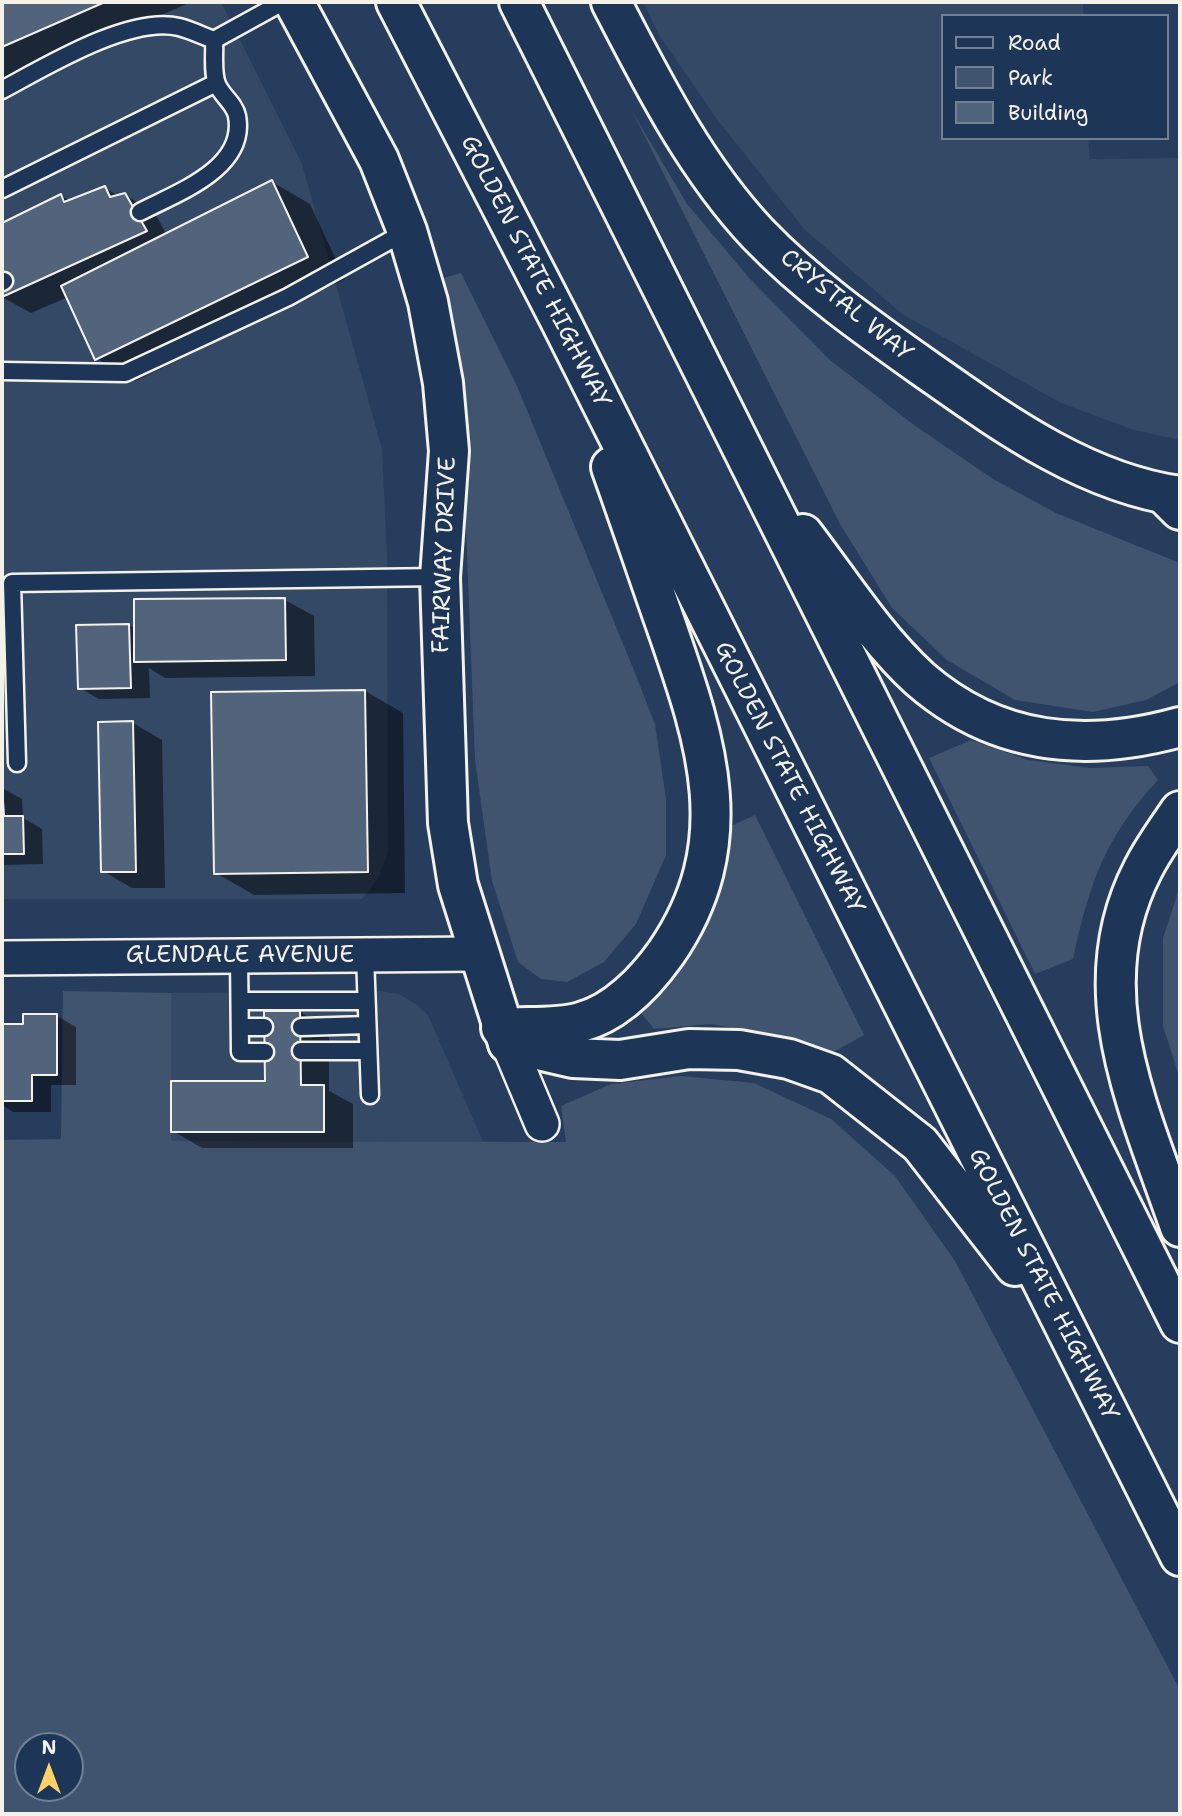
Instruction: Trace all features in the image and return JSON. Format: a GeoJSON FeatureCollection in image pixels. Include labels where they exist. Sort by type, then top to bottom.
{"type":"FeatureCollection","features":[{"type":"Feature","properties":{"kind":"main road","name":"FAIRWAY DRIVE"},"geometry":{"type":"LineString","coordinates":[[294,2],[375,153],[407,231],[428,302],[443,383],[449,451],[440,577],[448,822],[458,885],[505,1035]]}},
{"type":"Feature","properties":{"kind":"main road","name":"GOLDEN STATE HIGHWAY"},"geometry":{"type":"LineString","coordinates":[[396,2],[561,322],[1180,1556]]}},
{"type":"Feature","properties":{"kind":"main road"},"geometry":{"type":"LineString","coordinates":[[519,2],[1180,1322]]}},
{"type":"Feature","properties":{"kind":"main road","name":"CRYSTAL WAY"},"geometry":{"type":"LineString","coordinates":[[611,2],[667,108],[708,171],[757,233],[802,276],[892,345],[978,405],[1043,445],[1074,463],[1175,500]]}},
{"type":"Feature","properties":{"kind":"main road"},"geometry":{"type":"LineString","coordinates":[[505,1035],[580,1023],[603,1013],[648,979],[675,939],[692,905],[704,867],[711,819],[710,771],[700,723],[561,322]]}},
{"type":"Feature","properties":{"kind":"main road"},"geometry":{"type":"LineString","coordinates":[[746,458],[889,646],[920,679],[957,706],[998,725],[1041,738],[1090,743],[1136,739],[1180,727]]}},
{"type":"Feature","properties":{"kind":"main road"},"geometry":{"type":"LineString","coordinates":[[1180,811],[1142,870],[1124,917],[1115,979],[1115,1017],[1125,1066],[1180,1227]]}},
{"type":"Feature","properties":{"kind":"main road"},"geometry":{"type":"LineString","coordinates":[[505,1035],[573,1058],[620,1060],[689,1049],[739,1050],[789,1059],[831,1074],[920,1144],[1068,1336]]}},
{"type":"Feature","properties":{"kind":"street","name":"GLENDALE AVENUE"},"geometry":{"type":"LineString","coordinates":[[2,958],[478,954]]}},
{"type":"Feature","properties":{"kind":"street","name":"FAIRWAY DRIVE"},"geometry":{"type":"LineString","coordinates":[[505,1035],[542,1124]]}},
{"type":"Feature","properties":{"kind":"lane"},"geometry":{"type":"LineString","coordinates":[[2,90],[81,48],[144,26],[177,26],[214,40],[284,2]]}},
{"type":"Feature","properties":{"kind":"lane"},"geometry":{"type":"LineString","coordinates":[[140,212],[205,178],[227,156],[234,143],[237,115],[216,83],[214,40]]}},
{"type":"Feature","properties":{"kind":"lane"},"geometry":{"type":"LineString","coordinates":[[2,189],[216,83]]}},
{"type":"Feature","properties":{"kind":"lane"},"geometry":{"type":"LineString","coordinates":[[2,371],[125,373],[288,297],[407,231]]}},
{"type":"Feature","properties":{"kind":"lane"},"geometry":{"type":"LineString","coordinates":[[18,764],[12,583],[440,577]]}},
{"type":"Feature","properties":{"kind":"lane"},"geometry":{"type":"LineString","coordinates":[[365,955],[370,1095]]}},
{"type":"Feature","properties":{"kind":"lane"},"geometry":{"type":"LineString","coordinates":[[239,956],[240,1052],[265,1052]]}},
{"type":"Feature","properties":{"kind":"lane"},"geometry":{"type":"LineString","coordinates":[[240,1001],[366,1001]]}},
{"type":"Feature","properties":{"kind":"lane"},"geometry":{"type":"LineString","coordinates":[[301,1027],[367,1025]]}},
{"type":"Feature","properties":{"kind":"lane"},"geometry":{"type":"LineString","coordinates":[[240,1027],[264,1027]]}},
{"type":"Feature","properties":{"kind":"lane"},"geometry":{"type":"LineString","coordinates":[[301,1051],[368,1051]]}},
{"type":"Feature","properties":{"kind":"shaded area"},"geometry":{"type":"Polygon","coordinates":[[[2,2],[221,2],[302,164],[382,449],[387,555],[388,853],[377,880],[362,899],[2,899],[2,2]]]}},
{"type":"Feature","properties":{"kind":"shaded area"},"geometry":{"type":"Polygon","coordinates":[[[643,2],[1083,2],[1083,14],[940,14],[940,140],[1088,140],[1090,159],[1180,158],[1180,440],[1134,430],[1061,403],[902,314],[804,229],[716,118],[659,35],[643,2]]]}},
{"type":"Feature","properties":{"kind":"shaded area"},"geometry":{"type":"Polygon","coordinates":[[[380,991],[399,994],[428,1015],[483,1142],[170,1141],[171,993],[380,991]]]}},
{"type":"Feature","properties":{"kind":"green space"},"geometry":{"type":"Polygon","coordinates":[[[632,111],[687,204],[750,279],[830,360],[914,425],[993,479],[1056,513],[1180,563],[1180,682],[1146,700],[1093,712],[1015,700],[947,660],[892,608],[840,524],[632,111]]]}},
{"type":"Feature","properties":{"kind":"green space"},"geometry":{"type":"Polygon","coordinates":[[[461,273],[517,386],[655,724],[666,799],[666,855],[636,924],[604,962],[567,982],[541,979],[518,962],[492,881],[475,760],[464,476],[457,369],[444,278],[461,273]]]}},
{"type":"Feature","properties":{"kind":"green space"},"geometry":{"type":"Polygon","coordinates":[[[971,740],[1028,760],[1090,768],[1148,766],[1158,780],[1125,821],[1102,863],[1086,907],[1073,959],[1035,974],[929,758],[971,740]]]}},
{"type":"Feature","properties":{"kind":"green space"},"geometry":{"type":"Polygon","coordinates":[[[755,815],[864,1035],[828,1055],[775,1036],[711,1024],[654,1029],[641,1013],[674,968],[720,831],[755,815]]]}},
{"type":"Feature","properties":{"kind":"green space"},"geometry":{"type":"Polygon","coordinates":[[[1180,886],[1180,1079],[1163,1026],[1163,938],[1180,886]]]}},
{"type":"Feature","properties":{"kind":"green space"},"geometry":{"type":"Polygon","coordinates":[[[63,991],[171,993],[171,1141],[566,1142],[561,1106],[611,1084],[681,1076],[754,1083],[831,1119],[895,1176],[955,1261],[1180,1690],[1180,1814],[2,1814],[2,1140],[61,1139],[63,991]]]}},
{"type":"Feature","properties":{"kind":"building"},"geometry":{"type":"Polygon","coordinates":[[[2,2],[105,2],[2,47],[2,2]]]}},
{"type":"Feature","properties":{"kind":"building"},"geometry":{"type":"Polygon","coordinates":[[[272,180],[308,257],[95,360],[61,286],[272,180]]]}},
{"type":"Feature","properties":{"kind":"building"},"geometry":{"type":"Polygon","coordinates":[[[105,186],[110,197],[125,193],[147,231],[2,297],[2,223],[61,194],[64,202],[105,186]]]}},
{"type":"Feature","properties":{"kind":"building"},"geometry":{"type":"Polygon","coordinates":[[[285,598],[286,660],[134,662],[134,599],[285,598]]]}},
{"type":"Feature","properties":{"kind":"building"},"geometry":{"type":"Polygon","coordinates":[[[129,624],[131,688],[78,689],[76,625],[129,624]]]}},
{"type":"Feature","properties":{"kind":"building"},"geometry":{"type":"Polygon","coordinates":[[[365,690],[368,872],[214,874],[211,692],[365,690]]]}},
{"type":"Feature","properties":{"kind":"building"},"geometry":{"type":"Polygon","coordinates":[[[133,721],[136,872],[101,872],[98,722],[133,721]]]}},
{"type":"Feature","properties":{"kind":"building"},"geometry":{"type":"Polygon","coordinates":[[[2,786],[4,816],[23,816],[24,854],[2,854],[2,786]]]}},
{"type":"Feature","properties":{"kind":"building"},"geometry":{"type":"Polygon","coordinates":[[[264,1011],[300,1011],[301,1085],[324,1085],[324,1132],[171,1132],[171,1081],[265,1081],[264,1011]]]}},
{"type":"Feature","properties":{"kind":"building"},"geometry":{"type":"Polygon","coordinates":[[[23,1014],[57,1014],[57,1075],[32,1075],[32,1101],[2,1101],[2,1024],[23,1024],[23,1014]]]}}]}
